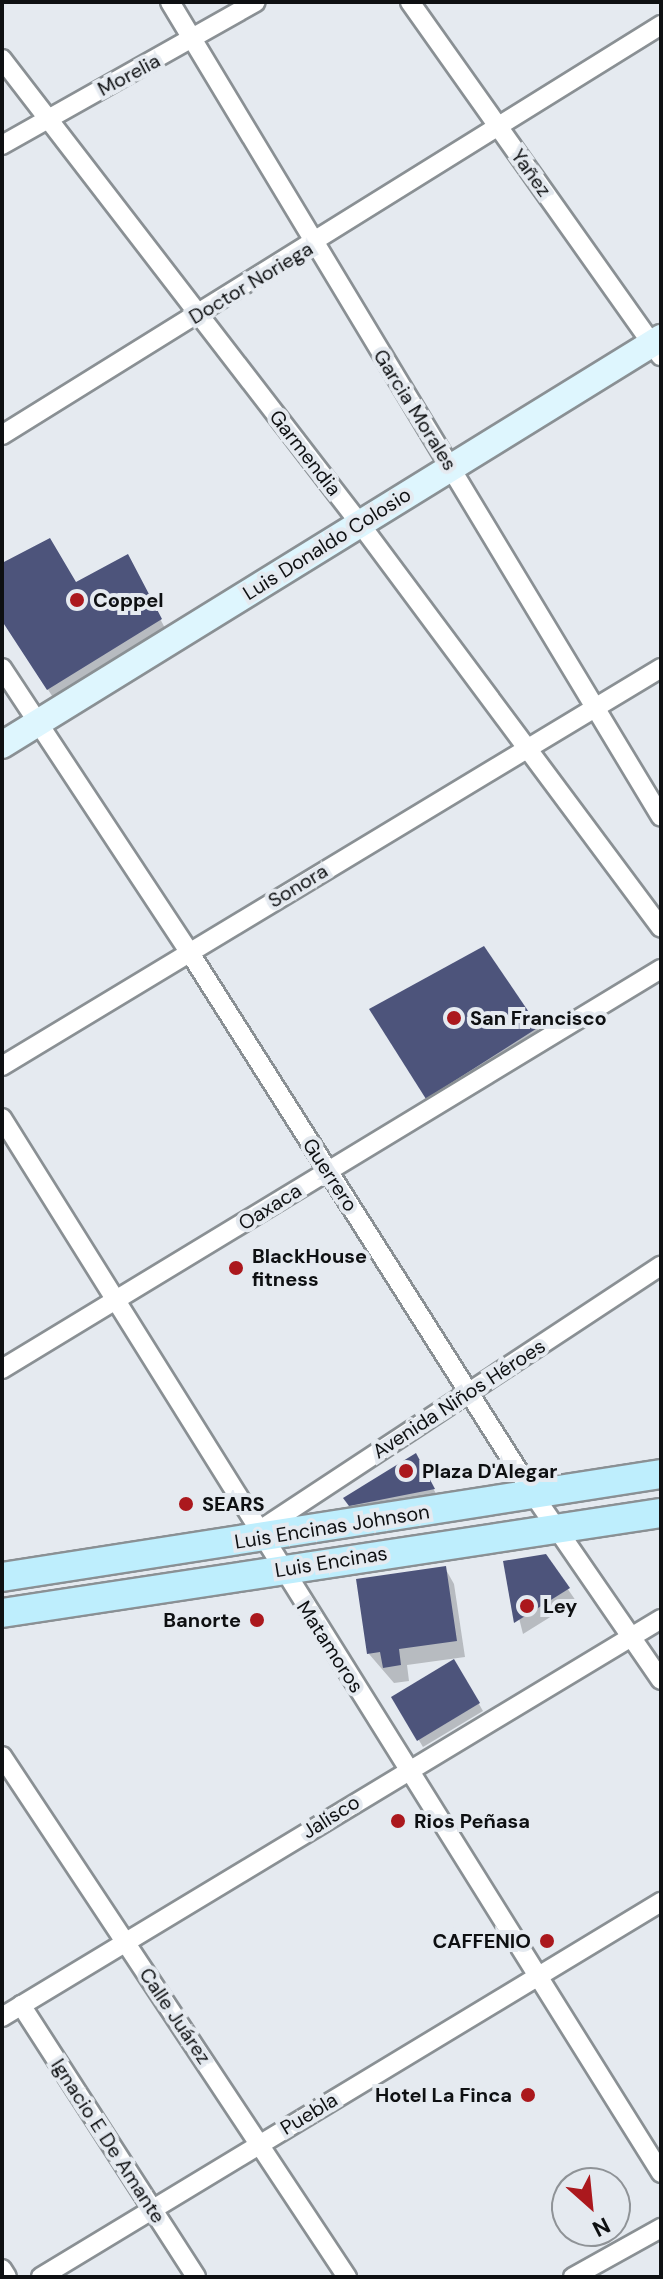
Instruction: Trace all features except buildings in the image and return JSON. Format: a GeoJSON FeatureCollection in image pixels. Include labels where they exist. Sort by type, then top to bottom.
{"type":"FeatureCollection","features":[{"type":"Feature","properties":{"kind":"main road","name":"Luis Donaldo Colosio"},"geometry":{"type":"LineString","coordinates":[[2,745],[451,468],[658,346]]}},
{"type":"Feature","properties":{"kind":"main road","name":"Luis Encinas Johnson"},"geometry":{"type":"LineString","coordinates":[[2,1577],[535,1497],[661,1474]]}},
{"type":"Feature","properties":{"kind":"main road","name":"Luis Encinas"},"geometry":{"type":"LineString","coordinates":[[2,1613],[661,1513]]}},
{"type":"Feature","properties":{"kind":"street","name":"Garcia Morales"},"geometry":{"type":"LineString","coordinates":[[170,2],[661,817]]}},
{"type":"Feature","properties":{"kind":"street","name":"Morelia"},"geometry":{"type":"LineString","coordinates":[[2,145],[256,2]]}},
{"type":"Feature","properties":{"kind":"street","name":"Yañez"},"geometry":{"type":"LineString","coordinates":[[410,2],[498,129],[658,346]]}},
{"type":"Feature","properties":{"kind":"street","name":"Doctor Noriega"},"geometry":{"type":"LineString","coordinates":[[2,435],[314,245],[661,25]]}},
{"type":"Feature","properties":{"kind":"street","name":"Garmendia"},"geometry":{"type":"LineString","coordinates":[[2,59],[361,525],[661,928]]}},
{"type":"Feature","properties":{"kind":"street","name":"Guerrero"},"geometry":{"type":"LineString","coordinates":[[2,668],[190,953],[535,1497],[661,1680]]}},
{"type":"Feature","properties":{"kind":"street","name":"Sonora"},"geometry":{"type":"LineString","coordinates":[[2,1066],[661,668]]}},
{"type":"Feature","properties":{"kind":"street","name":"Oaxaca"},"geometry":{"type":"LineString","coordinates":[[2,1369],[661,969]]}},
{"type":"Feature","properties":{"kind":"street","name":"Matamoros"},"geometry":{"type":"LineString","coordinates":[[2,1118],[117,1300],[280,1570],[409,1769],[661,2173]]}},
{"type":"Feature","properties":{"kind":"street","name":"Avenida Niños Héroes"},"geometry":{"type":"LineString","coordinates":[[260,1536],[661,1266]]}},
{"type":"Feature","properties":{"kind":"street","name":"Jalisco"},"geometry":{"type":"LineString","coordinates":[[2,2017],[661,1619]]}},
{"type":"Feature","properties":{"kind":"street","name":"Calle Juárez"},"geometry":{"type":"LineString","coordinates":[[2,1756],[347,2277]]}},
{"type":"Feature","properties":{"kind":"street","name":"Puebla"},"geometry":{"type":"LineString","coordinates":[[41,2277],[661,1902]]}},
{"type":"Feature","properties":{"kind":"street","name":"Ignacio E De Amante"},"geometry":{"type":"LineString","coordinates":[[21,2005],[196,2277]]}},
{"type":"Feature","properties":{"kind":"street"},"geometry":{"type":"LineString","coordinates":[[573,2277],[661,2228]]}},
{"type":"Feature","properties":{"kind":"street"},"geometry":{"type":"LineString","coordinates":[[2,2269],[7,2277]]}},
{"type":"Feature","properties":{"kind":"place","name":"Coppel"},"geometry":{"type":"Point","coordinates":[77,600]}},
{"type":"Feature","properties":{"kind":"place","name":"San Francisco"},"geometry":{"type":"Point","coordinates":[454,1018]}},
{"type":"Feature","properties":{"kind":"place","name":"BlackHouse fitness"},"geometry":{"type":"Point","coordinates":[236,1268]}},
{"type":"Feature","properties":{"kind":"place","name":"Plaza D'Alegar"},"geometry":{"type":"Point","coordinates":[406,1471]}},
{"type":"Feature","properties":{"kind":"place","name":"SEARS"},"geometry":{"type":"Point","coordinates":[186,1504]}},
{"type":"Feature","properties":{"kind":"place","name":"Ley"},"geometry":{"type":"Point","coordinates":[527,1606]}},
{"type":"Feature","properties":{"kind":"place","name":"Banorte"},"geometry":{"type":"Point","coordinates":[257,1620]}},
{"type":"Feature","properties":{"kind":"place","name":"Rios Peñasa"},"geometry":{"type":"Point","coordinates":[398,1821]}},
{"type":"Feature","properties":{"kind":"place","name":"CAFFENIO"},"geometry":{"type":"Point","coordinates":[547,1941]}},
{"type":"Feature","properties":{"kind":"place","name":"Hotel La Finca"},"geometry":{"type":"Point","coordinates":[528,2095]}}]}
